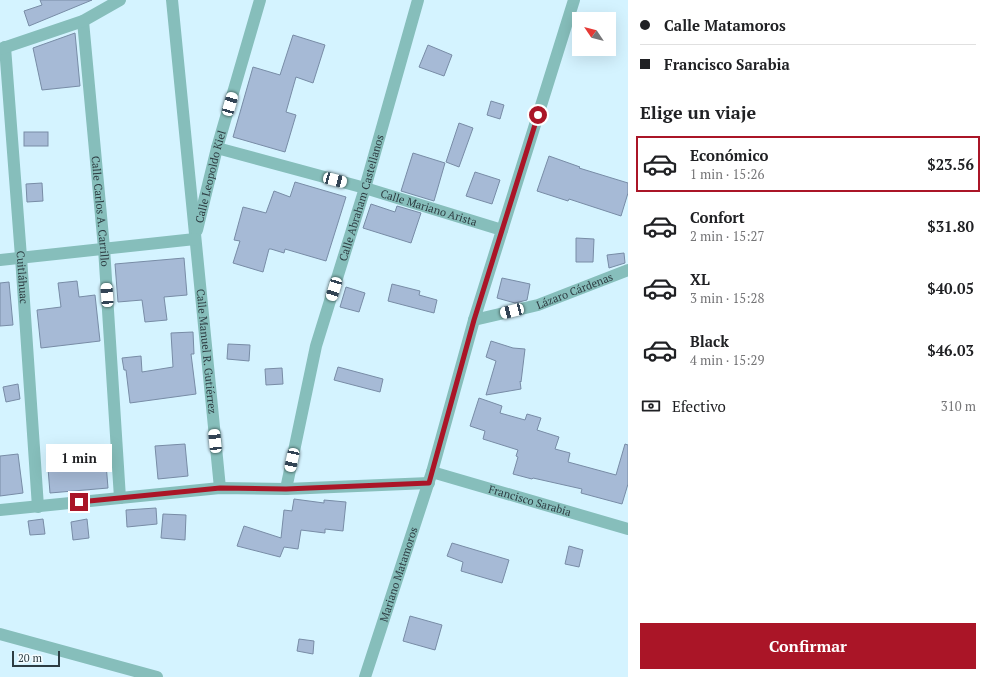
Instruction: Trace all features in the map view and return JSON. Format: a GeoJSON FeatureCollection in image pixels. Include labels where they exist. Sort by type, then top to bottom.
{"type":"FeatureCollection","features":[{"type":"Feature","properties":{"kind":"street"},"geometry":{"type":"LineString","coordinates":[[3,48],[83,21],[120,0]]}},
{"type":"Feature","properties":{"kind":"street","name":"Calle Manuel R. Gutiérrez"},"geometry":{"type":"LineString","coordinates":[[172,0],[220,488]]}},
{"type":"Feature","properties":{"kind":"street","name":"Calle Leopoldo Kiel"},"geometry":{"type":"LineString","coordinates":[[195,239],[217,148],[260,0]]}},
{"type":"Feature","properties":{"kind":"street","name":"Calle Abraham Castellanos"},"geometry":{"type":"LineString","coordinates":[[286,489],[316,346],[365,188],[418,0]]}},
{"type":"Feature","properties":{"kind":"street","name":"Mariano Matamoros"},"geometry":{"type":"LineString","coordinates":[[365,677],[431,477],[474,320],[574,0]]}},
{"type":"Feature","properties":{"kind":"street","name":"Calle Carlos A. Carrillo"},"geometry":{"type":"LineString","coordinates":[[83,21],[104,248],[120,498]]}},
{"type":"Feature","properties":{"kind":"street","name":"Cuitláhuac"},"geometry":{"type":"LineString","coordinates":[[3,48],[21,257],[38,507]]}},
{"type":"Feature","properties":{"kind":"street","name":"Calle Mariano Arista"},"geometry":{"type":"LineString","coordinates":[[217,148],[365,188],[502,230]]}},
{"type":"Feature","properties":{"kind":"street"},"geometry":{"type":"LineString","coordinates":[[0,260],[195,239]]}},
{"type":"Feature","properties":{"kind":"street","name":"Lázaro Cárdenas"},"geometry":{"type":"LineString","coordinates":[[474,320],[538,305],[628,270]]}},
{"type":"Feature","properties":{"kind":"street","name":"Francisco Sarabia"},"geometry":{"type":"LineString","coordinates":[[0,510],[220,488],[286,489],[431,477],[628,529]]}},
{"type":"Feature","properties":{"kind":"street"},"geometry":{"type":"LineString","coordinates":[[0,634],[158,677]]}},
{"type":"Feature","properties":{"kind":"building"},"geometry":{"type":"Polygon","coordinates":[[[40,0],[92,0],[29,26],[24,11],[42,5],[40,0]]]}},
{"type":"Feature","properties":{"kind":"building"},"geometry":{"type":"Polygon","coordinates":[[[75,33],[80,86],[42,90],[33,48],[75,33]]]}},
{"type":"Feature","properties":{"kind":"building"},"geometry":{"type":"Polygon","coordinates":[[[293,35],[325,45],[313,83],[296,77],[286,112],[296,115],[285,152],[233,137],[253,67],[280,75],[293,35]]]}},
{"type":"Feature","properties":{"kind":"building"},"geometry":{"type":"Polygon","coordinates":[[[428,45],[452,55],[444,76],[419,67],[428,45]]]}},
{"type":"Feature","properties":{"kind":"building"},"geometry":{"type":"Polygon","coordinates":[[[491,101],[504,105],[500,119],[487,115],[491,101]]]}},
{"type":"Feature","properties":{"kind":"building"},"geometry":{"type":"Polygon","coordinates":[[[459,123],[473,128],[459,167],[446,162],[459,123]]]}},
{"type":"Feature","properties":{"kind":"building"},"geometry":{"type":"Polygon","coordinates":[[[24,132],[48,132],[48,146],[24,146],[24,132]]]}},
{"type":"Feature","properties":{"kind":"building"},"geometry":{"type":"Polygon","coordinates":[[[413,153],[445,163],[434,201],[401,191],[413,153]]]}},
{"type":"Feature","properties":{"kind":"building"},"geometry":{"type":"Polygon","coordinates":[[[549,156],[580,167],[579,168],[628,183],[628,193],[621,216],[569,199],[568,201],[537,191],[549,156]]]}},
{"type":"Feature","properties":{"kind":"building"},"geometry":{"type":"Polygon","coordinates":[[[475,172],[500,180],[492,204],[466,196],[475,172]]]}},
{"type":"Feature","properties":{"kind":"building"},"geometry":{"type":"Polygon","coordinates":[[[295,182],[346,197],[326,261],[285,249],[284,253],[269,249],[263,272],[233,263],[240,241],[234,240],[243,207],[266,213],[274,191],[290,197],[295,182]]]}},
{"type":"Feature","properties":{"kind":"building"},"geometry":{"type":"Polygon","coordinates":[[[42,183],[43,201],[27,202],[26,184],[42,183]]]}},
{"type":"Feature","properties":{"kind":"building"},"geometry":{"type":"Polygon","coordinates":[[[371,204],[395,212],[397,206],[421,213],[411,243],[363,228],[371,204]]]}},
{"type":"Feature","properties":{"kind":"building"},"geometry":{"type":"Polygon","coordinates":[[[576,238],[594,239],[593,262],[576,262],[576,238]]]}},
{"type":"Feature","properties":{"kind":"building"},"geometry":{"type":"Polygon","coordinates":[[[624,253],[625,263],[609,268],[607,255],[624,253]]]}},
{"type":"Feature","properties":{"kind":"building"},"geometry":{"type":"Polygon","coordinates":[[[184,258],[187,295],[164,297],[167,320],[145,322],[142,300],[118,302],[115,264],[184,258]]]}},
{"type":"Feature","properties":{"kind":"building"},"geometry":{"type":"Polygon","coordinates":[[[502,278],[530,284],[527,300],[515,303],[497,298],[502,278]]]}},
{"type":"Feature","properties":{"kind":"building"},"geometry":{"type":"Polygon","coordinates":[[[77,281],[79,297],[95,295],[100,341],[41,348],[37,310],[61,307],[58,283],[77,281]]]}},
{"type":"Feature","properties":{"kind":"building"},"geometry":{"type":"Polygon","coordinates":[[[9,282],[13,325],[0,326],[0,283],[9,282]]]}},
{"type":"Feature","properties":{"kind":"building"},"geometry":{"type":"Polygon","coordinates":[[[392,284],[420,291],[419,295],[437,300],[434,313],[388,301],[392,284]]]}},
{"type":"Feature","properties":{"kind":"building"},"geometry":{"type":"Polygon","coordinates":[[[346,287],[365,293],[359,312],[340,307],[346,287]]]}},
{"type":"Feature","properties":{"kind":"building"},"geometry":{"type":"Polygon","coordinates":[[[193,332],[194,354],[191,354],[196,394],[130,403],[126,370],[124,370],[122,358],[141,356],[142,372],[173,367],[171,333],[193,332]]]}},
{"type":"Feature","properties":{"kind":"building"},"geometry":{"type":"Polygon","coordinates":[[[491,341],[513,348],[525,349],[521,382],[520,381],[521,389],[486,395],[496,361],[486,357],[491,341]]]}},
{"type":"Feature","properties":{"kind":"building"},"geometry":{"type":"Polygon","coordinates":[[[228,344],[250,345],[249,361],[227,359],[228,344]]]}},
{"type":"Feature","properties":{"kind":"building"},"geometry":{"type":"Polygon","coordinates":[[[338,367],[383,379],[380,392],[334,380],[338,367]]]}},
{"type":"Feature","properties":{"kind":"building"},"geometry":{"type":"Polygon","coordinates":[[[282,368],[283,384],[266,385],[265,369],[282,368]]]}},
{"type":"Feature","properties":{"kind":"building"},"geometry":{"type":"Polygon","coordinates":[[[18,384],[20,399],[6,402],[3,387],[18,384]]]}},
{"type":"Feature","properties":{"kind":"building"},"geometry":{"type":"Polygon","coordinates":[[[479,398],[502,406],[500,413],[525,420],[527,414],[541,418],[537,430],[559,437],[555,449],[570,453],[568,462],[616,475],[625,444],[628,445],[628,484],[622,504],[581,493],[582,489],[513,474],[518,457],[516,456],[518,450],[483,439],[485,431],[470,426],[479,398]]]}},
{"type":"Feature","properties":{"kind":"building"},"geometry":{"type":"Polygon","coordinates":[[[185,444],[188,476],[158,479],[155,446],[185,444]]]}},
{"type":"Feature","properties":{"kind":"building"},"geometry":{"type":"Polygon","coordinates":[[[105,451],[108,488],[50,493],[47,456],[105,451]]]}},
{"type":"Feature","properties":{"kind":"building"},"geometry":{"type":"Polygon","coordinates":[[[18,454],[23,493],[0,496],[0,456],[18,454]]]}},
{"type":"Feature","properties":{"kind":"building"},"geometry":{"type":"Polygon","coordinates":[[[294,499],[324,503],[324,500],[346,502],[343,531],[325,529],[325,533],[301,530],[298,549],[284,547],[280,557],[237,546],[244,526],[281,538],[284,510],[292,511],[294,499]]]}},
{"type":"Feature","properties":{"kind":"building"},"geometry":{"type":"Polygon","coordinates":[[[156,508],[157,524],[127,527],[126,510],[156,508]]]}},
{"type":"Feature","properties":{"kind":"building"},"geometry":{"type":"Polygon","coordinates":[[[163,514],[186,515],[185,540],[161,538],[163,514]]]}},
{"type":"Feature","properties":{"kind":"building"},"geometry":{"type":"Polygon","coordinates":[[[43,519],[45,534],[30,535],[28,521],[43,519]]]}},
{"type":"Feature","properties":{"kind":"building"},"geometry":{"type":"Polygon","coordinates":[[[87,519],[89,538],[73,540],[71,522],[87,519]]]}},
{"type":"Feature","properties":{"kind":"building"},"geometry":{"type":"Polygon","coordinates":[[[452,543],[509,560],[502,583],[461,571],[463,562],[447,556],[452,543]]]}},
{"type":"Feature","properties":{"kind":"building"},"geometry":{"type":"Polygon","coordinates":[[[569,546],[583,550],[579,567],[565,564],[569,546]]]}},
{"type":"Feature","properties":{"kind":"building"},"geometry":{"type":"Polygon","coordinates":[[[410,616],[442,625],[435,650],[403,641],[410,616]]]}},
{"type":"Feature","properties":{"kind":"building"},"geometry":{"type":"Polygon","coordinates":[[[299,639],[314,641],[313,654],[297,651],[299,639]]]}},
{"type":"Feature","properties":{"kind":"route"},"geometry":{"type":"LineString","coordinates":[[79,502],[220,488],[286,489],[429,483],[474,320],[538,115]]}}]}
